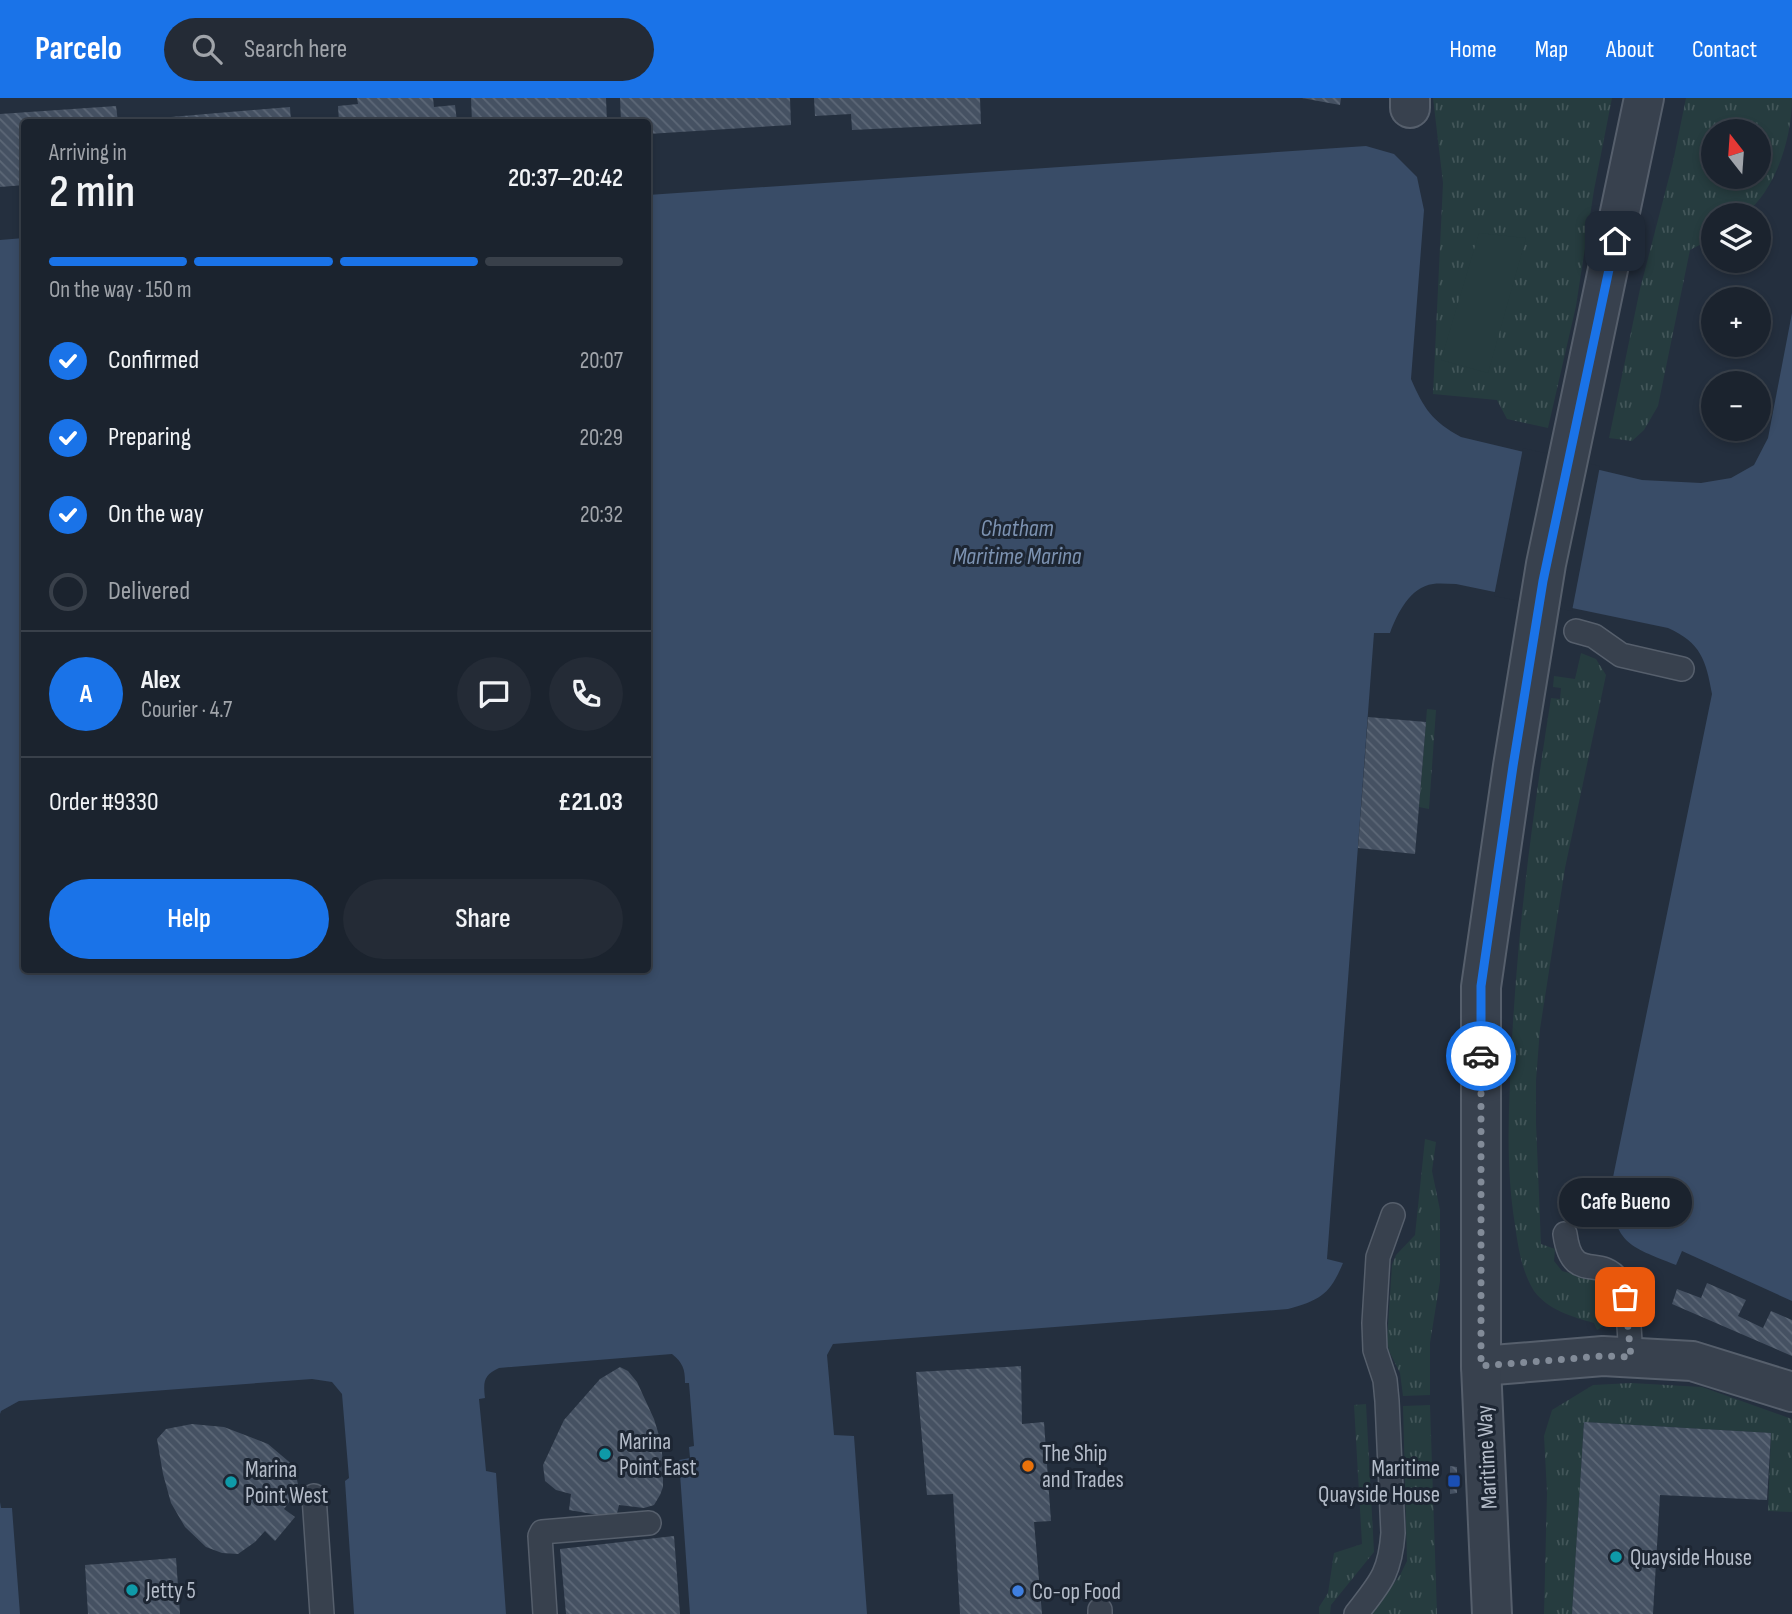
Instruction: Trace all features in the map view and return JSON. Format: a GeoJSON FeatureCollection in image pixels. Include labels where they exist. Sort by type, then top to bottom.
{"type":"FeatureCollection","features":[{"type":"Feature","properties":{"kind":"street","name":"Maritime Way"},"geometry":{"type":"LineString","coordinates":[[1492,1614],[1481,1366],[1481,986],[1546,564],[1644,98]]}},
{"type":"Feature","properties":{"kind":"street"},"geometry":{"type":"LineString","coordinates":[[1481,1366],[1603,1356],[1692,1361],[1792,1392]]}},
{"type":"Feature","properties":{"kind":"lane"},"geometry":{"type":"LineString","coordinates":[[1576,631],[1594,636],[1646,670],[1682,669]]}},
{"type":"Feature","properties":{"kind":"lane"},"geometry":{"type":"LineString","coordinates":[[1356,1614],[1384,1577],[1391,1555],[1393,1533],[1387,1401],[1385,1380],[1375,1350],[1374,1323],[1378,1257],[1394,1215]]}},
{"type":"Feature","properties":{"kind":"lane"},"geometry":{"type":"LineString","coordinates":[[1565,1234],[1572,1259],[1609,1272],[1618,1279],[1625,1297],[1631,1357]]}},
{"type":"Feature","properties":{"kind":"lane"},"geometry":{"type":"LineString","coordinates":[[314,1496],[322,1614]]}},
{"type":"Feature","properties":{"kind":"lane"},"geometry":{"type":"LineString","coordinates":[[545,1614],[541,1533],[649,1523]]}},
{"type":"Feature","properties":{"kind":"green space"},"geometry":{"type":"Polygon","coordinates":[[[1433,98],[1612,98],[1576,306],[1548,428],[1507,419],[1497,400],[1433,394],[1443,183],[1433,98]]]}},
{"type":"Feature","properties":{"kind":"green space"},"geometry":{"type":"Polygon","coordinates":[[[1686,98],[1792,98],[1785,146],[1771,181],[1771,119],[1701,119],[1701,189],[1767,189],[1756,203],[1701,203],[1701,244],[1690,250],[1658,406],[1644,430],[1632,441],[1609,438],[1640,289],[1673,162],[1686,98]]]}},
{"type":"Feature","properties":{"kind":"green space"},"geometry":{"type":"Polygon","coordinates":[[[1479,233],[1526,238],[1488,373],[1441,360],[1479,233]]]}},
{"type":"Feature","properties":{"kind":"green space"},"geometry":{"type":"Polygon","coordinates":[[[1581,653],[1596,659],[1606,675],[1565,868],[1540,1029],[1536,1123],[1541,1244],[1555,1249],[1554,1261],[1562,1271],[1600,1281],[1612,1292],[1613,1314],[1607,1323],[1597,1330],[1594,1323],[1569,1315],[1546,1303],[1530,1284],[1518,1242],[1509,1156],[1515,997],[1522,911],[1538,783],[1551,698],[1560,699],[1561,688],[1553,687],[1554,676],[1575,679],[1581,653]]]}},
{"type":"Feature","properties":{"kind":"green space"},"geometry":{"type":"Polygon","coordinates":[[[1427,709],[1436,710],[1429,809],[1419,807],[1427,709]]]}},
{"type":"Feature","properties":{"kind":"green space"},"geometry":{"type":"Polygon","coordinates":[[[1425,1139],[1436,1142],[1432,1171],[1440,1210],[1440,1281],[1430,1343],[1430,1395],[1403,1396],[1400,1373],[1387,1341],[1392,1265],[1396,1255],[1415,1235],[1425,1139]]]}},
{"type":"Feature","properties":{"kind":"green space"},"geometry":{"type":"Polygon","coordinates":[[[1631,1383],[1702,1387],[1792,1419],[1792,1512],[1768,1511],[1771,1433],[1584,1422],[1572,1614],[1544,1614],[1547,1492],[1544,1436],[1552,1410],[1593,1385],[1631,1383]]]}},
{"type":"Feature","properties":{"kind":"green space"},"geometry":{"type":"Polygon","coordinates":[[[1366,1404],[1374,1552],[1331,1605],[1330,1614],[1319,1614],[1319,1607],[1328,1593],[1334,1553],[1362,1544],[1354,1405],[1366,1404]]]}},
{"type":"Feature","properties":{"kind":"green space"},"geometry":{"type":"Polygon","coordinates":[[[1430,1405],[1437,1614],[1372,1614],[1407,1561],[1403,1406],[1430,1405]]]}},
{"type":"Feature","properties":{"kind":"water","name":"Chatham Maritime Marina"},"geometry":{"type":"Polygon","coordinates":[[[1366,146],[1394,154],[1417,177],[1424,210],[1411,379],[1430,413],[1461,437],[1642,480],[1701,483],[1731,478],[1754,465],[1766,441],[1771,441],[1771,422],[1792,313],[1792,1301],[1682,1251],[1676,1265],[1646,1253],[1626,1240],[1615,1220],[1612,1206],[1611,1187],[1712,694],[1700,654],[1688,640],[1668,628],[1456,584],[1425,586],[1411,596],[1396,618],[1390,633],[1374,633],[1327,1259],[1343,1263],[1329,1289],[1316,1299],[1288,1309],[833,1344],[827,1355],[834,1435],[854,1436],[867,1614],[690,1614],[679,1460],[690,1458],[689,1447],[694,1446],[689,1383],[685,1383],[683,1367],[672,1354],[499,1368],[487,1376],[485,1398],[479,1399],[486,1471],[496,1473],[506,1614],[354,1614],[345,1481],[349,1478],[342,1394],[332,1382],[312,1379],[19,1401],[0,1414],[0,240],[21,238],[21,973],[651,973],[651,195],[1366,146]]]}},
{"type":"Feature","properties":{"kind":"water"},"geometry":{"type":"Polygon","coordinates":[[[0,1502],[1,1508],[12,1508],[20,1614],[0,1614],[0,1502]]]}},
{"type":"Feature","properties":{"kind":"pier"},"geometry":{"type":"Polygon","coordinates":[[[1523,448],[1600,466],[1572,611],[1494,596],[1523,448]]]}},
{"type":"Feature","properties":{"kind":"building"},"geometry":{"type":"Polygon","coordinates":[[[357,98],[433,98],[434,107],[455,105],[457,119],[339,119],[338,106],[358,104],[357,98]]]}},
{"type":"Feature","properties":{"kind":"building"},"geometry":{"type":"Polygon","coordinates":[[[471,98],[606,98],[607,119],[472,119],[471,98]]]}},
{"type":"Feature","properties":{"kind":"building"},"geometry":{"type":"Polygon","coordinates":[[[620,98],[790,98],[791,125],[651,134],[651,119],[621,119],[620,98]]]}},
{"type":"Feature","properties":{"kind":"building"},"geometry":{"type":"Polygon","coordinates":[[[814,98],[980,98],[981,124],[852,130],[851,114],[815,116],[814,98]]]}},
{"type":"Feature","properties":{"kind":"building"},"geometry":{"type":"Polygon","coordinates":[[[1302,98],[1341,98],[1340,105],[1302,98]]]}},
{"type":"Feature","properties":{"kind":"building"},"geometry":{"type":"Polygon","coordinates":[[[116,106],[118,119],[21,119],[21,185],[0,187],[0,114],[116,106]]]}},
{"type":"Feature","properties":{"kind":"building"},"geometry":{"type":"Polygon","coordinates":[[[290,107],[291,119],[148,119],[290,107]]]}},
{"type":"Feature","properties":{"kind":"building"},"geometry":{"type":"Polygon","coordinates":[[[1368,717],[1426,722],[1415,854],[1358,848],[1368,717]]]}},
{"type":"Feature","properties":{"kind":"building"},"geometry":{"type":"Polygon","coordinates":[[[1707,1283],[1746,1300],[1738,1316],[1763,1328],[1771,1311],[1792,1320],[1792,1356],[1672,1304],[1677,1289],[1701,1298],[1707,1283]]]}},
{"type":"Feature","properties":{"kind":"building"},"geometry":{"type":"Polygon","coordinates":[[[1021,1366],[1022,1424],[1044,1422],[1051,1521],[1034,1522],[1042,1614],[960,1614],[953,1494],[927,1495],[916,1372],[1021,1366]]]}},
{"type":"Feature","properties":{"kind":"building","name":"Marina Point East"},"geometry":{"type":"Polygon","coordinates":[[[620,1367],[628,1371],[637,1382],[654,1419],[661,1442],[663,1487],[654,1505],[644,1508],[619,1505],[616,1518],[569,1510],[571,1494],[556,1490],[545,1481],[543,1465],[564,1420],[600,1379],[620,1367]]]}},
{"type":"Feature","properties":{"kind":"building","name":"Quayside House"},"geometry":{"type":"Polygon","coordinates":[[[1584,1422],[1771,1433],[1767,1500],[1660,1495],[1653,1614],[1572,1614],[1584,1422]]]}},
{"type":"Feature","properties":{"kind":"building","name":"Marina Point West"},"geometry":{"type":"Polygon","coordinates":[[[192,1424],[224,1427],[268,1444],[294,1466],[299,1489],[284,1509],[295,1517],[275,1541],[265,1531],[238,1554],[222,1553],[206,1547],[185,1527],[171,1503],[157,1439],[166,1429],[192,1424]]]}},
{"type":"Feature","properties":{"kind":"building"},"geometry":{"type":"Polygon","coordinates":[[[1450,1466],[1457,1467],[1457,1493],[1450,1494],[1450,1466]]]}},
{"type":"Feature","properties":{"kind":"building"},"geometry":{"type":"Polygon","coordinates":[[[674,1536],[680,1614],[566,1614],[560,1549],[674,1536]]]}},
{"type":"Feature","properties":{"kind":"building","name":"Jetty 5"},"geometry":{"type":"Polygon","coordinates":[[[176,1558],[180,1614],[88,1614],[85,1565],[176,1558]]]}},
{"type":"Feature","properties":{"kind":"way so far"},"geometry":{"type":"LineString","coordinates":[[1481,1056],[1481,1366],[1603,1356],[1631,1357],[1625,1297]]}},
{"type":"Feature","properties":{"kind":"place","name":"Cafe Bueno"},"geometry":{"type":"Point","coordinates":[1625,1297]}},
{"type":"Feature","properties":{"kind":"place","name":"Marina Point East"},"geometry":{"type":"Point","coordinates":[605,1454]}},
{"type":"Feature","properties":{"kind":"place","name":"The Ship and Trades"},"geometry":{"type":"Point","coordinates":[1028,1466]}},
{"type":"Feature","properties":{"kind":"place","name":"Maritime Quayside House"},"geometry":{"type":"Point","coordinates":[1454,1481]}},
{"type":"Feature","properties":{"kind":"place","name":"Marina Point West"},"geometry":{"type":"Point","coordinates":[231,1482]}},
{"type":"Feature","properties":{"kind":"place","name":"Quayside House"},"geometry":{"type":"Point","coordinates":[1616,1557]}},
{"type":"Feature","properties":{"kind":"place","name":"Jetty 5"},"geometry":{"type":"Point","coordinates":[132,1590]}},
{"type":"Feature","properties":{"kind":"place","name":"Co-op Food"},"geometry":{"type":"Point","coordinates":[1018,1591]}},
{"type":"Feature","properties":{"kind":"route"},"geometry":{"type":"LineString","coordinates":[[1481,1056],[1481,986],[1543,581],[1615,241]]}}]}
